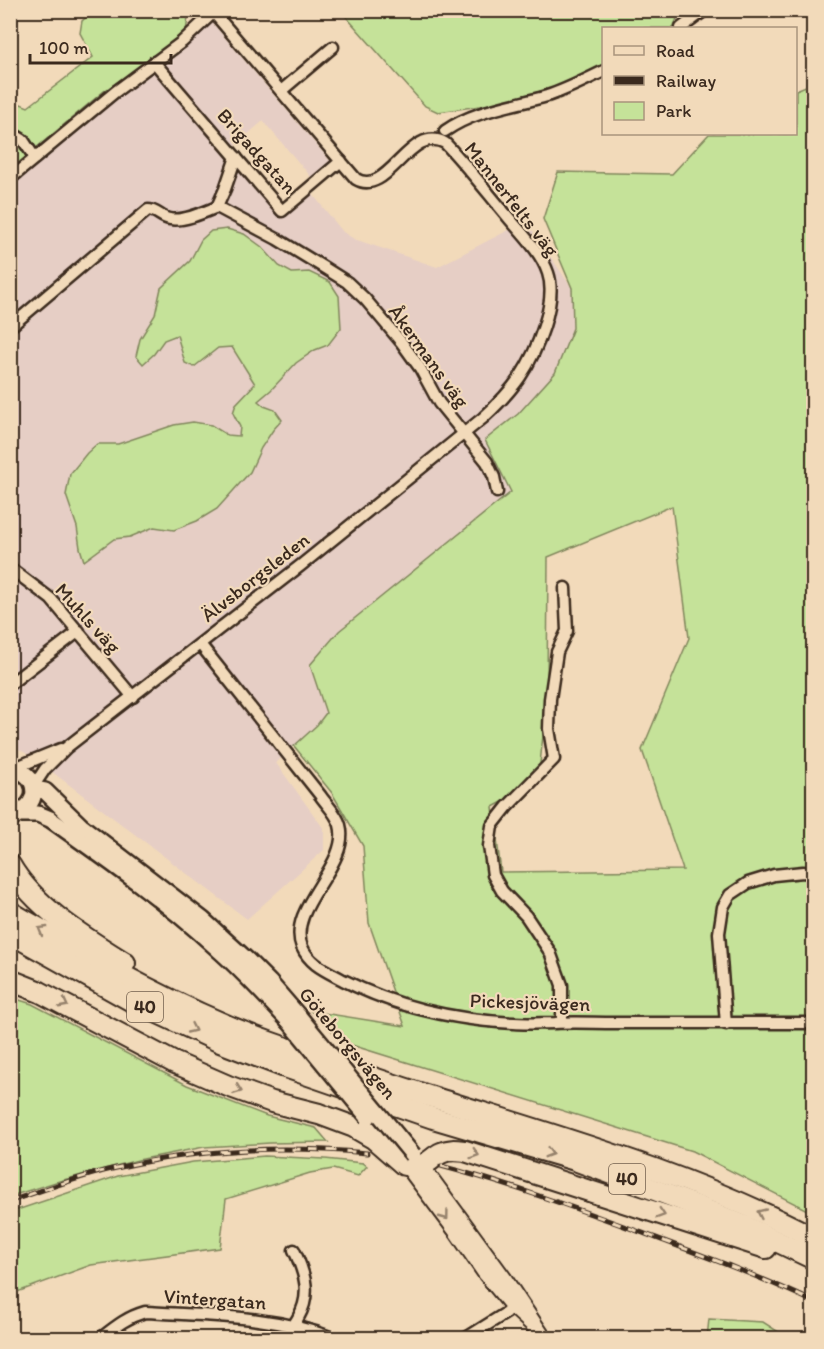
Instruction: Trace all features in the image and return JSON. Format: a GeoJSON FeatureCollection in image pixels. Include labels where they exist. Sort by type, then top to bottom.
{"type":"FeatureCollection","features":[{"type":"Feature","properties":{"kind":"highway"},"geometry":{"type":"LineString","coordinates":[[10,865],[35,896],[87,939],[225,1024]]}},
{"type":"Feature","properties":{"kind":"highway","name":"40"},"geometry":{"type":"LineString","coordinates":[[10,912],[152,991],[225,1024],[267,1041],[429,1097],[632,1160],[702,1187],[813,1238]]}},
{"type":"Feature","properties":{"kind":"highway","name":"40"},"geometry":{"type":"LineString","coordinates":[[10,933],[130,1000],[220,1042],[433,1118],[575,1160],[697,1206],[813,1259]]}},
{"type":"Feature","properties":{"kind":"highway"},"geometry":{"type":"LineString","coordinates":[[10,980],[40,992],[173,1062],[228,1086],[272,1102],[354,1126],[410,1161],[447,1150],[465,1151],[763,1247],[813,1268]]}},
{"type":"Feature","properties":{"kind":"main road","name":"Göteborgsvägen"},"geometry":{"type":"LineString","coordinates":[[11,769],[25,774],[31,780],[42,802],[56,814],[77,831],[171,894],[227,941],[269,981],[295,1020],[368,1117],[410,1161]]}},
{"type":"Feature","properties":{"kind":"main road","name":"Göteborgsvägen"},"geometry":{"type":"LineString","coordinates":[[14,814],[28,806],[33,798],[34,788]]}},
{"type":"Feature","properties":{"kind":"main road","name":"Göteborgsvägen"},"geometry":{"type":"LineString","coordinates":[[14,814],[29,820],[77,831]]}},
{"type":"Feature","properties":{"kind":"main road","name":"Göteborgsvägen"},"geometry":{"type":"LineString","coordinates":[[295,1020],[410,1161]]}},
{"type":"Feature","properties":{"kind":"street"},"geometry":{"type":"LineString","coordinates":[[682,27],[705,10]]}},
{"type":"Feature","properties":{"kind":"street","name":"Mannerfelts väg"},"geometry":{"type":"LineString","coordinates":[[10,179],[115,92],[182,42],[215,12],[356,179],[364,183],[372,182],[413,148],[430,139],[438,139],[445,143],[459,159],[544,262],[549,276],[550,299],[546,318],[532,356],[504,398],[464,434]]}},
{"type":"Feature","properties":{"kind":"street"},"geometry":{"type":"LineString","coordinates":[[281,91],[333,47]]}},
{"type":"Feature","properties":{"kind":"street","name":"Brigadgatan"},"geometry":{"type":"LineString","coordinates":[[154,62],[282,211],[341,161]]}},
{"type":"Feature","properties":{"kind":"street"},"geometry":{"type":"LineString","coordinates":[[445,131],[458,122],[475,115],[549,95],[602,71]]}},
{"type":"Feature","properties":{"kind":"street"},"geometry":{"type":"LineString","coordinates":[[10,132],[23,140],[35,158]]}},
{"type":"Feature","properties":{"kind":"street"},"geometry":{"type":"LineString","coordinates":[[10,327],[148,210],[155,211],[171,220],[197,216],[217,207],[236,157]]}},
{"type":"Feature","properties":{"kind":"street","name":"Åkermans väg"},"geometry":{"type":"LineString","coordinates":[[217,207],[277,239],[347,282],[365,299],[402,343],[420,368],[439,403],[487,462],[494,477],[496,492]]}},
{"type":"Feature","properties":{"kind":"street","name":"Älvsborgsleden"},"geometry":{"type":"LineString","coordinates":[[34,788],[45,769],[67,747],[300,567],[464,434]]}},
{"type":"Feature","properties":{"kind":"street","name":"Muhls väg"},"geometry":{"type":"LineString","coordinates":[[10,568],[51,599],[133,697]]}},
{"type":"Feature","properties":{"kind":"street"},"geometry":{"type":"LineString","coordinates":[[562,1023],[562,985],[559,973],[550,952],[526,916],[502,891],[493,875],[489,846],[492,826],[507,807],[554,759],[549,729],[550,699],[557,652],[567,631],[565,588]]}},
{"type":"Feature","properties":{"kind":"street"},"geometry":{"type":"LineString","coordinates":[[10,684],[79,631]]}},
{"type":"Feature","properties":{"kind":"street","name":"Pickesjövägen"},"geometry":{"type":"LineString","coordinates":[[200,644],[320,795],[340,824],[342,839],[337,854],[305,914],[299,936],[307,956],[323,969],[378,996],[450,1016],[514,1023],[813,1023]]}},
{"type":"Feature","properties":{"kind":"street","name":"Älvsborgsleden"},"geometry":{"type":"LineString","coordinates":[[11,769],[67,747]]}},
{"type":"Feature","properties":{"kind":"street"},"geometry":{"type":"LineString","coordinates":[[726,1024],[719,933],[723,907],[730,895],[748,883],[774,875],[813,873]]}},
{"type":"Feature","properties":{"kind":"street","name":"Göteborgsvägen"},"geometry":{"type":"LineString","coordinates":[[410,1161],[428,1192],[484,1272],[540,1334]]}},
{"type":"Feature","properties":{"kind":"street","name":"Göteborgsvägen"},"geometry":{"type":"LineString","coordinates":[[410,1161],[504,1278],[540,1334]]}},
{"type":"Feature","properties":{"kind":"street"},"geometry":{"type":"LineString","coordinates":[[285,1338],[299,1317],[307,1288],[294,1250]]}},
{"type":"Feature","properties":{"kind":"street"},"geometry":{"type":"LineString","coordinates":[[466,1338],[506,1313],[513,1306]]}},
{"type":"Feature","properties":{"kind":"street","name":"Vintergatan"},"geometry":{"type":"LineString","coordinates":[[101,1338],[124,1320],[145,1312],[263,1320],[293,1325],[333,1338]]}},
{"type":"Feature","properties":{"kind":"shaded area"},"geometry":{"type":"Polygon","coordinates":[[[209,19],[331,162],[312,178],[263,121],[233,147],[282,214],[310,191],[343,232],[354,239],[437,267],[526,221],[572,288],[573,328],[555,373],[518,414],[485,440],[512,492],[339,631],[326,713],[317,725],[276,763],[324,829],[324,850],[247,919],[35,759],[11,744],[11,184],[209,19]],[[202,240],[190,261],[161,288],[155,315],[140,339],[142,364],[154,354],[164,340],[177,335],[194,367],[218,348],[232,347],[255,384],[236,404],[233,412],[240,427],[239,436],[227,435],[211,425],[174,425],[118,444],[97,444],[70,474],[66,495],[77,527],[84,560],[114,539],[130,537],[154,527],[174,530],[197,521],[217,509],[250,472],[261,448],[282,420],[275,410],[258,401],[296,363],[315,350],[328,345],[309,272],[292,273],[278,266],[262,247],[202,240]]]}},
{"type":"Feature","properties":{"kind":"green space"},"geometry":{"type":"Polygon","coordinates":[[[93,11],[186,11],[188,17],[186,32],[167,49],[104,91],[11,169],[11,100],[28,107],[93,57],[80,33],[82,21],[93,11]]]}},
{"type":"Feature","properties":{"kind":"green space"},"geometry":{"type":"Polygon","coordinates":[[[341,11],[680,11],[673,27],[602,27],[602,67],[553,88],[487,105],[438,112],[425,106],[341,11]]]}},
{"type":"Feature","properties":{"kind":"green space"},"geometry":{"type":"Polygon","coordinates":[[[813,83],[813,1213],[692,1151],[345,1043],[311,1011],[405,1026],[369,923],[363,846],[332,793],[294,746],[317,725],[326,713],[310,665],[339,631],[511,492],[485,440],[518,414],[555,373],[573,328],[572,288],[543,219],[558,172],[672,174],[708,135],[797,135],[797,90],[813,83]],[[672,506],[548,557],[547,697],[538,783],[493,807],[501,872],[683,870],[642,750],[689,638],[672,506]]]}},
{"type":"Feature","properties":{"kind":"green space"},"geometry":{"type":"Polygon","coordinates":[[[227,229],[244,234],[262,247],[279,266],[292,273],[309,272],[330,282],[339,296],[341,328],[328,345],[315,350],[296,363],[258,401],[275,410],[282,420],[261,448],[250,472],[217,509],[197,521],[174,530],[154,527],[130,537],[114,539],[84,561],[77,527],[66,495],[70,474],[97,444],[118,444],[174,425],[193,422],[211,425],[227,435],[239,436],[240,427],[233,413],[236,404],[255,384],[232,347],[218,348],[194,367],[185,363],[177,335],[164,340],[143,364],[136,356],[140,339],[155,315],[161,288],[190,261],[201,240],[211,231],[227,229]]]}},
{"type":"Feature","properties":{"kind":"green space"},"geometry":{"type":"Polygon","coordinates":[[[10,997],[32,1004],[187,1085],[267,1116],[316,1128],[328,1142],[204,1147],[138,1160],[11,1196],[10,997]]]}},
{"type":"Feature","properties":{"kind":"green space"},"geometry":{"type":"Polygon","coordinates":[[[265,1156],[325,1159],[363,1163],[367,1166],[358,1176],[333,1169],[310,1173],[226,1199],[220,1248],[91,1265],[17,1292],[11,1303],[11,1212],[118,1176],[193,1162],[265,1156]]]}},
{"type":"Feature","properties":{"kind":"green space"},"geometry":{"type":"Polygon","coordinates":[[[709,1319],[763,1322],[788,1338],[707,1338],[709,1319]]]}},
{"type":"Feature","properties":{"kind":"railway"},"geometry":{"type":"LineString","coordinates":[[10,1201],[99,1172],[175,1157],[271,1149],[367,1153]]}},
{"type":"Feature","properties":{"kind":"railway"},"geometry":{"type":"LineString","coordinates":[[441,1166],[517,1188],[616,1223],[728,1265],[814,1302]]}}]}
